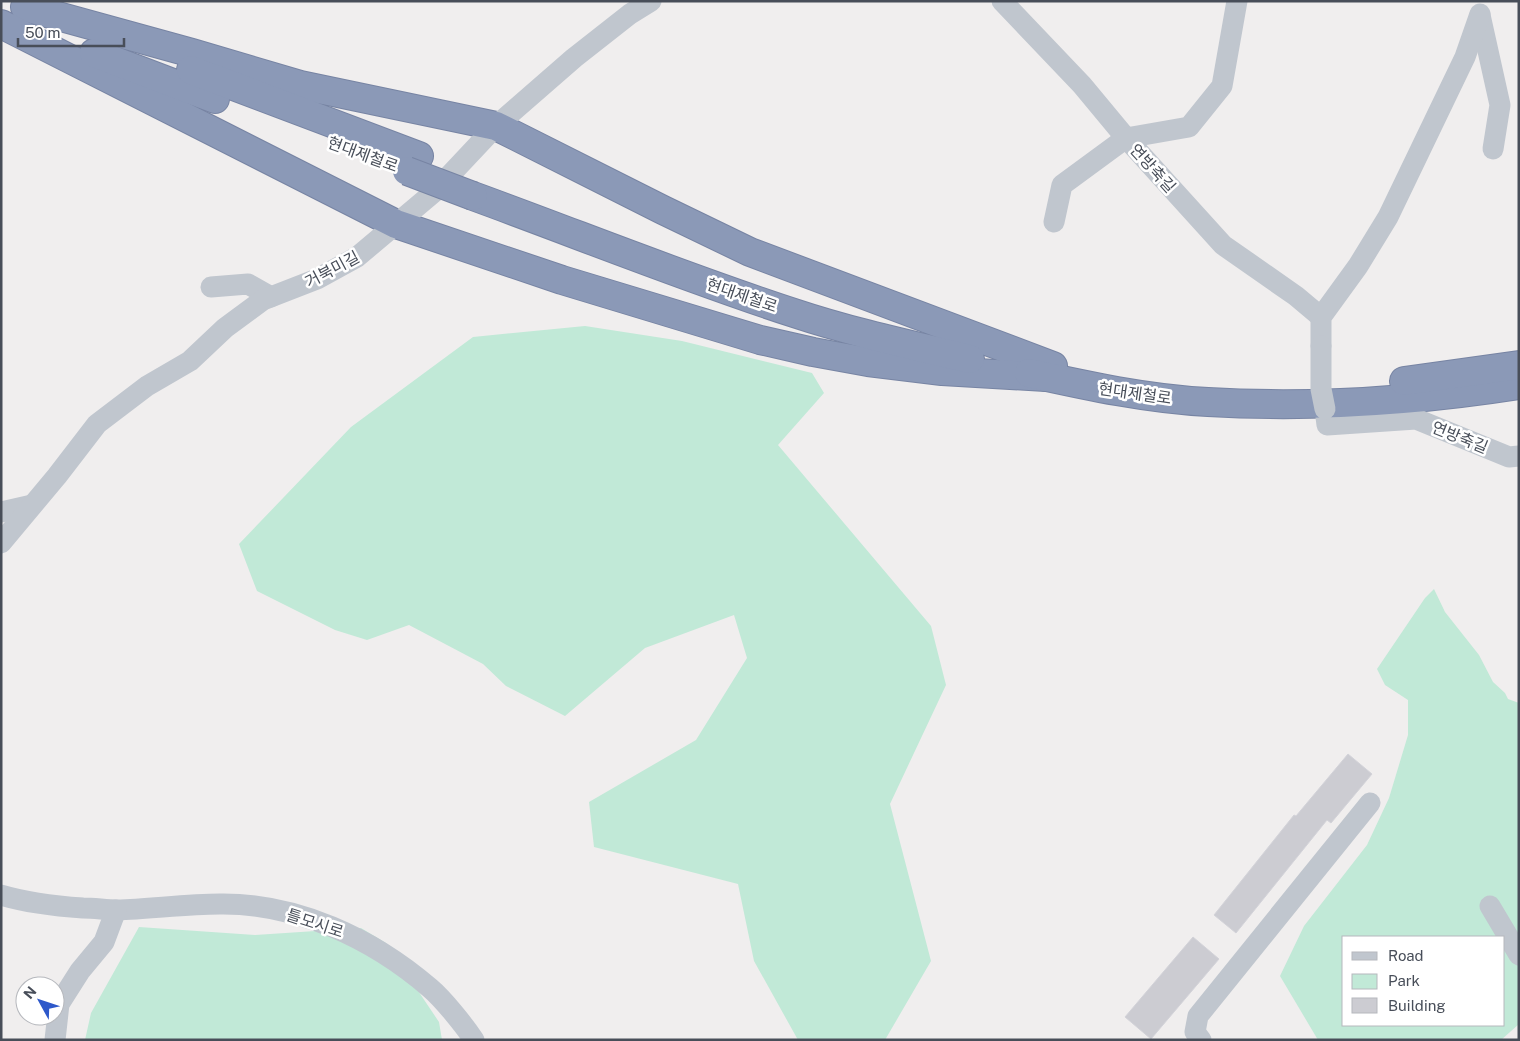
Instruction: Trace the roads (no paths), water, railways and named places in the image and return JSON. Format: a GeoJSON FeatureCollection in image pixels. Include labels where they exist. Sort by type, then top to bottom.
{"type":"FeatureCollection","features":[{"type":"Feature","properties":{"kind":"highway"},"geometry":{"type":"LineString","coordinates":[[18,4],[192,52],[300,85],[496,126],[750,252],[1050,371]]}},
{"type":"Feature","properties":{"kind":"highway","name":"현대제철로"},"geometry":{"type":"LineString","coordinates":[[18,4],[478,188],[698,280],[795,314],[915,346],[1050,371],[1146,382],[1226,386],[1302,388],[1398,382],[1519,365]]}},
{"type":"Feature","properties":{"kind":"highway","name":"현대제철로"},"geometry":{"type":"LineString","coordinates":[[1,19],[413,163]]}},
{"type":"Feature","properties":{"kind":"highway"},"geometry":{"type":"LineString","coordinates":[[1,24],[396,224],[562,280],[769,342],[868,362],[942,371],[1050,371]]}},
{"type":"Feature","properties":{"kind":"highway","name":"현대제철로"},"geometry":{"type":"LineString","coordinates":[[1050,371],[1084,386],[1148,396],[1208,402],[1360,402],[1459,394],[1519,385]]}},
{"type":"Feature","properties":{"kind":"street","name":"거북미길"},"geometry":{"type":"LineString","coordinates":[[1,543],[97,424],[147,386],[190,361],[225,328],[263,300],[317,279],[358,257],[433,193],[496,126],[574,58],[630,14],[650,1]]}},
{"type":"Feature","properties":{"kind":"street","name":"연방축길"},"geometry":{"type":"LineString","coordinates":[[1002,1],[1082,85],[1126,138],[1224,245],[1296,296],[1321,317],[1321,389],[1327,424],[1416,419],[1509,457],[1519,456]]}},
{"type":"Feature","properties":{"kind":"street"},"geometry":{"type":"LineString","coordinates":[[1054,222],[1062,185],[1126,138],[1189,127],[1222,86],[1237,1]]}},
{"type":"Feature","properties":{"kind":"street"},"geometry":{"type":"LineString","coordinates":[[1479,7],[1500,105],[1493,149]]}},
{"type":"Feature","properties":{"kind":"street"},"geometry":{"type":"LineString","coordinates":[[1321,317],[1358,266],[1388,217],[1465,57],[1479,7]]}},
{"type":"Feature","properties":{"kind":"street"},"geometry":{"type":"LineString","coordinates":[[211,287],[248,284],[271,297]]}},
{"type":"Feature","properties":{"kind":"street"},"geometry":{"type":"LineString","coordinates":[[1,512],[32,506]]}},
{"type":"Feature","properties":{"kind":"street"},"geometry":{"type":"LineString","coordinates":[[1201,1040],[1196,1032],[1198,1016],[1370,803]]}},
{"type":"Feature","properties":{"kind":"street","name":"틀모시로"},"geometry":{"type":"LineString","coordinates":[[1,895],[46,906],[116,910],[220,904],[259,907],[308,918],[340,930],[371,945],[432,989],[474,1040]]}},
{"type":"Feature","properties":{"kind":"street"},"geometry":{"type":"LineString","coordinates":[[1490,906],[1519,955]]}},
{"type":"Feature","properties":{"kind":"street"},"geometry":{"type":"LineString","coordinates":[[55,1040],[59,1004],[80,971],[104,942],[116,910]]}}]}
